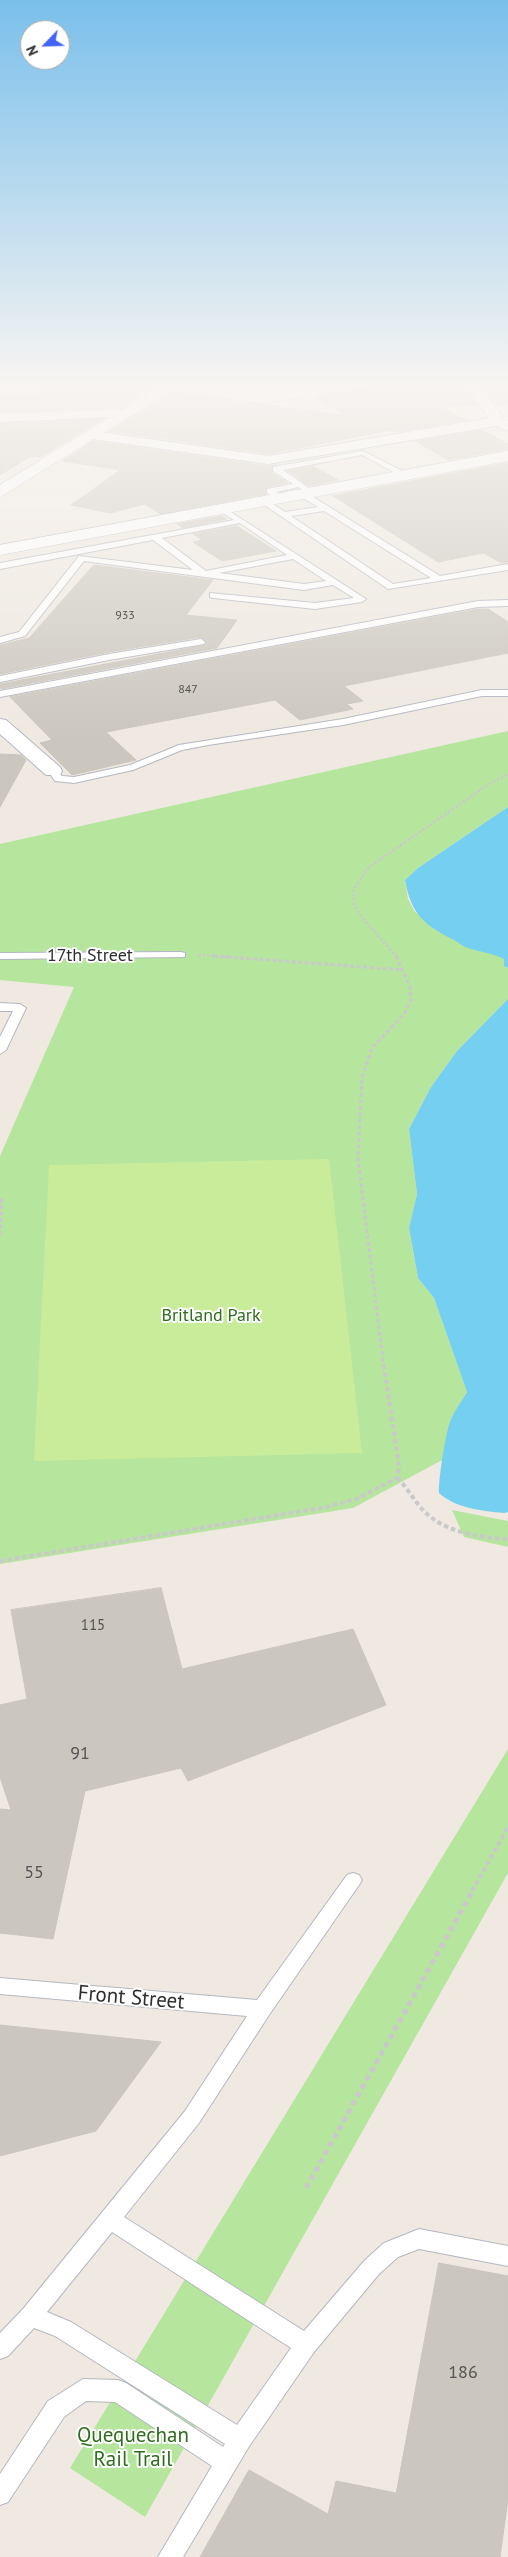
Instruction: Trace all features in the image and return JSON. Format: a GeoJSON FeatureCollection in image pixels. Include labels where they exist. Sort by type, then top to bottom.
{"type":"FeatureCollection","features":[{"type":"Feature","properties":{"kind":"street"},"geometry":{"type":"LineString","coordinates":[[0,550],[273,500]]}},
{"type":"Feature","properties":{"kind":"street"},"geometry":{"type":"LineString","coordinates":[[0,724],[53,771]]}},
{"type":"Feature","properties":{"kind":"lane"},"geometry":{"type":"LineString","coordinates":[[315,500],[324,508],[439,579]]}},
{"type":"Feature","properties":{"kind":"lane"},"geometry":{"type":"LineString","coordinates":[[264,502],[391,587],[508,567]]}},
{"type":"Feature","properties":{"kind":"lane"},"geometry":{"type":"LineString","coordinates":[[283,515],[324,508]]}},
{"type":"Feature","properties":{"kind":"lane"},"geometry":{"type":"LineString","coordinates":[[213,595],[315,606],[362,599],[223,509]]}},
{"type":"Feature","properties":{"kind":"lane"},"geometry":{"type":"LineString","coordinates":[[0,566],[84,554],[155,537],[240,521]]}},
{"type":"Feature","properties":{"kind":"lane"},"geometry":{"type":"LineString","coordinates":[[72,537],[84,554],[204,574],[304,587],[334,582]]}},
{"type":"Feature","properties":{"kind":"lane"},"geometry":{"type":"LineString","coordinates":[[155,537],[204,574],[294,556]]}},
{"type":"Feature","properties":{"kind":"lane"},"geometry":{"type":"LineString","coordinates":[[0,640],[22,634],[84,554]]}},
{"type":"Feature","properties":{"kind":"lane"},"geometry":{"type":"LineString","coordinates":[[0,694],[478,604],[508,603]]}},
{"type":"Feature","properties":{"kind":"lane"},"geometry":{"type":"LineString","coordinates":[[0,679],[109,657],[201,642]]}},
{"type":"Feature","properties":{"kind":"lane"},"geometry":{"type":"LineString","coordinates":[[53,771],[59,779],[74,780],[133,767],[179,748],[208,742],[343,722],[482,693],[508,693]]}},
{"type":"Feature","properties":{"kind":"lane","name":"17th Street"},"geometry":{"type":"LineString","coordinates":[[0,956],[181,955]]}},
{"type":"Feature","properties":{"kind":"lane"},"geometry":{"type":"LineString","coordinates":[[0,1007],[20,1008],[0,1050]]}},
{"type":"Feature","properties":{"kind":"lane"},"geometry":{"type":"LineString","coordinates":[[1,2350],[31,2316],[192,2117],[262,2009],[354,1880]]}},
{"type":"Feature","properties":{"kind":"lane","name":"Front Street"},"geometry":{"type":"LineString","coordinates":[[0,1986],[262,2009]]}},
{"type":"Feature","properties":{"kind":"lane"},"geometry":{"type":"LineString","coordinates":[[109,2219],[306,2345]]}},
{"type":"Feature","properties":{"kind":"lane"},"geometry":{"type":"LineString","coordinates":[[170,2557],[240,2440],[306,2345],[372,2268],[391,2250],[418,2239],[508,2256]]}},
{"type":"Feature","properties":{"kind":"lane"},"geometry":{"type":"LineString","coordinates":[[31,2316],[63,2329],[240,2440]]}},
{"type":"Feature","properties":{"kind":"lane"},"geometry":{"type":"LineString","coordinates":[[0,2494],[56,2409],[83,2390],[118,2391],[226,2462]]}},
{"type":"Feature","properties":{"kind":"path"},"geometry":{"type":"LineString","coordinates":[[397,1478],[399,1465],[393,1436],[359,1150],[362,1077],[372,1048],[404,1014],[411,1000],[410,987],[404,970],[396,956],[362,918],[354,905],[353,890],[368,868],[489,784],[508,774]]}},
{"type":"Feature","properties":{"kind":"path"},"geometry":{"type":"LineString","coordinates":[[181,955],[213,954],[404,970]]}},
{"type":"Feature","properties":{"kind":"path"},"geometry":{"type":"LineString","coordinates":[[0,1235],[2,1197]]}},
{"type":"Feature","properties":{"kind":"path"},"geometry":{"type":"LineString","coordinates":[[397,1478],[409,1488],[424,1513],[450,1528],[478,1536],[508,1540]]}},
{"type":"Feature","properties":{"kind":"path"},"geometry":{"type":"LineString","coordinates":[[0,1561],[327,1507],[356,1499],[397,1478]]}},
{"type":"Feature","properties":{"kind":"path"},"geometry":{"type":"LineString","coordinates":[[306,2188],[508,1827]]}},
{"type":"Feature","properties":{"kind":"green space","name":"Britland Park"},"geometry":{"type":"Polygon","coordinates":[[[508,731],[508,807],[418,868],[405,880],[408,899],[415,912],[474,950],[488,951],[505,959],[504,966],[508,968],[508,999],[457,1051],[431,1087],[409,1129],[417,1194],[409,1229],[418,1278],[434,1298],[467,1392],[450,1421],[444,1459],[353,1508],[0,1564],[0,1156],[74,987],[0,980],[0,844],[508,731]]]}},
{"type":"Feature","properties":{"kind":"green space"},"geometry":{"type":"Polygon","coordinates":[[[329,1159],[362,1453],[34,1461],[49,1165],[329,1159]]]}},
{"type":"Feature","properties":{"kind":"green space"},"geometry":{"type":"Polygon","coordinates":[[[452,1510],[508,1521],[508,1547],[464,1537],[452,1510]]]}},
{"type":"Feature","properties":{"kind":"green space","name":"Quequechan Rail Trail"},"geometry":{"type":"Polygon","coordinates":[[[508,1749],[508,1873],[145,2517],[70,2468],[508,1749]]]}},
{"type":"Feature","properties":{"kind":"water"},"geometry":{"type":"Polygon","coordinates":[[[508,807],[508,968],[504,966],[504,959],[467,947],[444,935],[427,923],[415,910],[405,880],[418,868],[508,807]]]}},
{"type":"Feature","properties":{"kind":"water"},"geometry":{"type":"Polygon","coordinates":[[[508,999],[508,1512],[504,1513],[478,1510],[461,1505],[439,1493],[441,1467],[449,1425],[467,1392],[434,1298],[418,1278],[409,1228],[417,1194],[409,1129],[431,1087],[457,1051],[508,999]]]}},
{"type":"Feature","properties":{"kind":"building"},"geometry":{"type":"Polygon","coordinates":[[[78,500],[232,500],[160,514],[145,504],[110,513],[71,505],[78,500]]]}},
{"type":"Feature","properties":{"kind":"building"},"geometry":{"type":"Polygon","coordinates":[[[340,500],[508,500],[508,562],[501,563],[484,553],[438,562],[340,500]]]}},
{"type":"Feature","properties":{"kind":"building"},"geometry":{"type":"Polygon","coordinates":[[[222,516],[227,519],[183,528],[177,524],[222,516]]]}},
{"type":"Feature","properties":{"kind":"building"},"geometry":{"type":"Polygon","coordinates":[[[237,526],[276,551],[222,561],[193,542],[202,540],[193,534],[237,526]]]}},
{"type":"Feature","properties":{"kind":"building"},"geometry":{"type":"Polygon","coordinates":[[[94,565],[213,580],[186,615],[237,620],[217,648],[1,689],[0,684],[206,645],[207,642],[201,637],[109,652],[0,674],[0,645],[29,638],[94,565]]]}},
{"type":"Feature","properties":{"kind":"building"},"geometry":{"type":"Polygon","coordinates":[[[478,609],[488,609],[508,622],[508,653],[344,686],[363,701],[347,704],[353,709],[300,720],[275,700],[106,732],[136,760],[72,775],[40,743],[52,740],[10,697],[478,609]]]}},
{"type":"Feature","properties":{"kind":"building"},"geometry":{"type":"Polygon","coordinates":[[[0,754],[21,755],[26,760],[0,807],[0,754]]]}},
{"type":"Feature","properties":{"kind":"building"},"geometry":{"type":"Polygon","coordinates":[[[161,1588],[182,1669],[353,1629],[386,1705],[188,1781],[181,1768],[85,1791],[53,1939],[0,1933],[0,1809],[11,1810],[0,1777],[0,1705],[27,1699],[11,1610],[161,1588]]]}},
{"type":"Feature","properties":{"kind":"building"},"geometry":{"type":"Polygon","coordinates":[[[0,2025],[161,2042],[96,2131],[0,2156],[0,2025]]]}},
{"type":"Feature","properties":{"kind":"building"},"geometry":{"type":"Polygon","coordinates":[[[439,2263],[508,2276],[508,2499],[500,2557],[200,2557],[249,2470],[328,2514],[336,2481],[396,2493],[439,2263]]]}}]}
